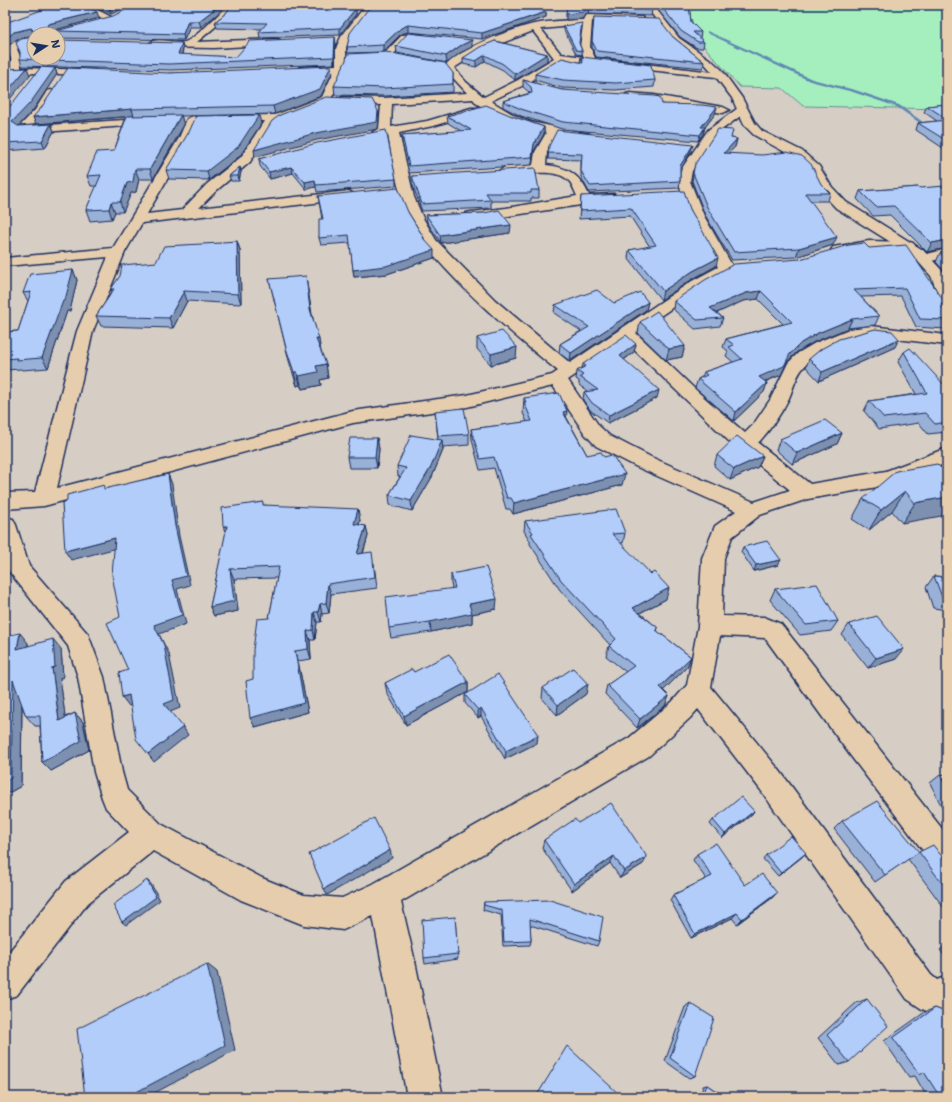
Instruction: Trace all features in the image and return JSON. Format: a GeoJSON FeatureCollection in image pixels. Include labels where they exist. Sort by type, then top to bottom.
{"type":"FeatureCollection","features":[{"type":"Feature","properties":{"kind":"street"},"geometry":{"type":"LineString","coordinates":[[81,5],[114,18],[97,23]]}},
{"type":"Feature","properties":{"kind":"street"},"geometry":{"type":"LineString","coordinates":[[182,55],[190,45],[224,15],[232,5]]}},
{"type":"Feature","properties":{"kind":"street"},"geometry":{"type":"LineString","coordinates":[[326,100],[344,61],[340,40],[360,11],[392,5]]}},
{"type":"Feature","properties":{"kind":"street"},"geometry":{"type":"LineString","coordinates":[[649,5],[676,40],[709,63],[721,76],[737,98],[740,111],[758,133],[798,154],[815,169],[825,188],[841,205],[908,246],[924,259],[938,275],[947,298]]}},
{"type":"Feature","properties":{"kind":"street"},"geometry":{"type":"LineString","coordinates":[[592,61],[585,47],[588,18],[590,16],[660,20]]}},
{"type":"Feature","properties":{"kind":"street"},"geometry":{"type":"LineString","coordinates":[[588,22],[535,27],[488,44],[445,67],[481,101],[521,121],[552,132],[593,136]]}},
{"type":"Feature","properties":{"kind":"street"},"geometry":{"type":"LineString","coordinates":[[535,27],[555,54],[561,58],[721,76]]}},
{"type":"Feature","properties":{"kind":"street"},"geometry":{"type":"LineString","coordinates":[[388,56],[405,37],[429,38]]}},
{"type":"Feature","properties":{"kind":"street"},"geometry":{"type":"LineString","coordinates":[[142,44],[190,45],[290,41]]}},
{"type":"Feature","properties":{"kind":"street"},"geometry":{"type":"LineString","coordinates":[[16,70],[16,59],[12,48],[15,45],[26,42]]}},
{"type":"Feature","properties":{"kind":"street"},"geometry":{"type":"LineString","coordinates":[[466,42],[488,44]]}},
{"type":"Feature","properties":{"kind":"street"},"geometry":{"type":"LineString","coordinates":[[375,56],[401,58]]}},
{"type":"Feature","properties":{"kind":"street"},"geometry":{"type":"LineString","coordinates":[[370,134],[442,121],[522,82],[561,58]]}},
{"type":"Feature","properties":{"kind":"street"},"geometry":{"type":"LineString","coordinates":[[293,70],[344,61]]}},
{"type":"Feature","properties":{"kind":"street"},"geometry":{"type":"LineString","coordinates":[[30,82],[40,70]]}},
{"type":"Feature","properties":{"kind":"street"},"geometry":{"type":"LineString","coordinates":[[5,71],[40,70],[107,74]]}},
{"type":"Feature","properties":{"kind":"street"},"geometry":{"type":"LineString","coordinates":[[66,72],[33,118],[23,129],[28,130],[164,120]]}},
{"type":"Feature","properties":{"kind":"street"},"geometry":{"type":"LineString","coordinates":[[522,82],[537,86]]}},
{"type":"Feature","properties":{"kind":"street"},"geometry":{"type":"LineString","coordinates":[[623,96],[654,98],[740,111]]}},
{"type":"Feature","properties":{"kind":"street"},"geometry":{"type":"LineString","coordinates":[[44,499],[85,331],[118,252],[186,138],[199,119],[276,118],[326,100],[481,101]]}},
{"type":"Feature","properties":{"kind":"street"},"geometry":{"type":"LineString","coordinates":[[385,101],[388,104],[389,131],[408,182],[415,217],[439,254],[490,306],[563,375],[592,430],[603,441],[616,449],[754,510]]}},
{"type":"Feature","properties":{"kind":"street"},"geometry":{"type":"LineString","coordinates":[[5,501],[44,499],[353,417],[466,401],[563,375],[697,284],[733,267],[681,193],[686,171],[697,146],[712,132],[740,111]]}},
{"type":"Feature","properties":{"kind":"street"},"geometry":{"type":"LineString","coordinates":[[19,119],[33,118]]}},
{"type":"Feature","properties":{"kind":"street"},"geometry":{"type":"LineString","coordinates":[[186,214],[212,187],[240,166],[264,130],[276,118]]}},
{"type":"Feature","properties":{"kind":"street"},"geometry":{"type":"LineString","coordinates":[[539,169],[541,152],[552,132]]}},
{"type":"Feature","properties":{"kind":"street"},"geometry":{"type":"LineString","coordinates":[[240,166],[261,160]]}},
{"type":"Feature","properties":{"kind":"street"},"geometry":{"type":"LineString","coordinates":[[490,172],[539,169],[554,170],[573,177],[584,198]]}},
{"type":"Feature","properties":{"kind":"street"},"geometry":{"type":"LineString","coordinates":[[391,192],[408,182]]}},
{"type":"Feature","properties":{"kind":"street"},"geometry":{"type":"LineString","coordinates":[[138,219],[302,199],[361,194]]}},
{"type":"Feature","properties":{"kind":"street"},"geometry":{"type":"LineString","coordinates":[[460,216],[506,212],[584,198],[621,196]]}},
{"type":"Feature","properties":{"kind":"street"},"geometry":{"type":"LineString","coordinates":[[415,217],[430,217]]}},
{"type":"Feature","properties":{"kind":"street"},"geometry":{"type":"LineString","coordinates":[[824,254],[843,248],[869,245],[908,246]]}},
{"type":"Feature","properties":{"kind":"street"},"geometry":{"type":"LineString","coordinates":[[5,262],[118,252]]}},
{"type":"Feature","properties":{"kind":"street"},"geometry":{"type":"LineString","coordinates":[[924,259],[947,252]]}},
{"type":"Feature","properties":{"kind":"street"},"geometry":{"type":"LineString","coordinates":[[745,445],[760,429],[779,400],[794,367],[804,357],[821,347],[855,333],[871,331],[947,340]]}},
{"type":"Feature","properties":{"kind":"street"},"geometry":{"type":"LineString","coordinates":[[626,333],[673,381],[745,445],[806,492]]}},
{"type":"Feature","properties":{"kind":"street"},"geometry":{"type":"LineString","coordinates":[[5,525],[12,572],[79,640],[92,677],[108,772],[116,798],[151,834],[252,889],[304,910],[343,914],[384,895],[639,747],[681,710],[698,690],[710,626],[713,558],[723,532],[754,510],[806,492],[889,478],[947,455]]}},
{"type":"Feature","properties":{"kind":"street"},"geometry":{"type":"LineString","coordinates":[[710,626],[764,627],[773,631],[859,746],[947,859]]}},
{"type":"Feature","properties":{"kind":"street"},"geometry":{"type":"LineString","coordinates":[[698,690],[770,780],[920,986],[934,997],[947,993]]}},
{"type":"Feature","properties":{"kind":"street"},"geometry":{"type":"LineString","coordinates":[[5,983],[77,892],[151,834]]}},
{"type":"Feature","properties":{"kind":"street"},"geometry":{"type":"LineString","coordinates":[[384,895],[400,966],[425,1097]]}},
{"type":"Feature","properties":{"kind":"green space"},"geometry":{"type":"Polygon","coordinates":[[[685,5],[947,5],[947,109],[803,106],[782,88],[740,87],[702,44],[685,5]]]}},
{"type":"Feature","properties":{"kind":"building"},"geometry":{"type":"Polygon","coordinates":[[[56,5],[85,5],[97,12],[48,24],[47,26],[26,26],[26,29],[14,32],[5,40],[5,23],[56,5]]]}},
{"type":"Feature","properties":{"kind":"building"},"geometry":{"type":"Polygon","coordinates":[[[102,5],[117,5],[109,8],[102,5]]]}},
{"type":"Feature","properties":{"kind":"building"},"geometry":{"type":"Polygon","coordinates":[[[135,5],[220,5],[199,21],[188,21],[183,34],[66,31],[66,28],[113,16],[135,5]]]}},
{"type":"Feature","properties":{"kind":"building"},"geometry":{"type":"Polygon","coordinates":[[[231,5],[339,5],[356,8],[340,28],[259,32],[267,23],[215,22],[227,12],[231,5]]]}},
{"type":"Feature","properties":{"kind":"building"},"geometry":{"type":"Polygon","coordinates":[[[382,5],[528,5],[546,12],[482,33],[408,25],[401,28],[383,45],[347,47],[350,33],[368,9],[382,5]]]}},
{"type":"Feature","properties":{"kind":"building"},"geometry":{"type":"Polygon","coordinates":[[[567,5],[649,5],[652,10],[589,7],[583,12],[566,14],[567,5]]]}},
{"type":"Feature","properties":{"kind":"building"},"geometry":{"type":"Polygon","coordinates":[[[660,5],[689,5],[691,22],[701,32],[693,32],[704,42],[698,42],[681,31],[660,5]]]}},
{"type":"Feature","properties":{"kind":"building"},"geometry":{"type":"Polygon","coordinates":[[[594,17],[659,19],[673,37],[704,62],[597,51],[592,41],[594,17]]]}},
{"type":"Feature","properties":{"kind":"building"},"geometry":{"type":"Polygon","coordinates":[[[582,23],[579,43],[582,51],[576,50],[564,26],[582,23]]]}},
{"type":"Feature","properties":{"kind":"building"},"geometry":{"type":"Polygon","coordinates":[[[408,33],[472,40],[446,56],[396,46],[408,33]]]}},
{"type":"Feature","properties":{"kind":"building"},"geometry":{"type":"Polygon","coordinates":[[[335,37],[334,57],[169,64],[66,61],[66,40],[182,43],[178,54],[236,57],[250,41],[335,37]]]}},
{"type":"Feature","properties":{"kind":"building"},"geometry":{"type":"Polygon","coordinates":[[[26,38],[26,59],[20,59],[20,52],[16,43],[21,39],[26,38]]]}},
{"type":"Feature","properties":{"kind":"building"},"geometry":{"type":"Polygon","coordinates":[[[495,41],[547,54],[515,74],[503,64],[485,55],[476,61],[463,58],[480,47],[495,41]]]}},
{"type":"Feature","properties":{"kind":"building"},"geometry":{"type":"Polygon","coordinates":[[[5,47],[7,53],[7,60],[5,60],[5,47]]]}},
{"type":"Feature","properties":{"kind":"building"},"geometry":{"type":"Polygon","coordinates":[[[386,52],[445,63],[453,73],[453,84],[384,88],[334,86],[346,60],[347,54],[386,52]]]}},
{"type":"Feature","properties":{"kind":"building"},"geometry":{"type":"Polygon","coordinates":[[[581,57],[651,65],[655,80],[616,83],[563,80],[535,74],[562,58],[583,63],[581,57]]]}},
{"type":"Feature","properties":{"kind":"building"},"geometry":{"type":"Polygon","coordinates":[[[331,66],[320,89],[273,106],[132,109],[33,117],[41,108],[68,68],[169,73],[331,66]]]}},
{"type":"Feature","properties":{"kind":"building"},"geometry":{"type":"Polygon","coordinates":[[[41,67],[55,68],[31,102],[12,122],[18,126],[51,124],[42,141],[5,143],[5,111],[41,67]]]}},
{"type":"Feature","properties":{"kind":"building"},"geometry":{"type":"Polygon","coordinates":[[[27,68],[5,94],[5,69],[27,68]]]}},
{"type":"Feature","properties":{"kind":"building"},"geometry":{"type":"Polygon","coordinates":[[[523,80],[562,90],[655,96],[660,97],[662,104],[717,107],[701,127],[705,127],[700,135],[563,122],[521,109],[503,101],[532,93],[531,87],[523,80]]]}},
{"type":"Feature","properties":{"kind":"building"},"geometry":{"type":"Polygon","coordinates":[[[326,97],[372,99],[378,111],[377,122],[316,133],[254,150],[272,121],[280,115],[326,97]]]}},
{"type":"Feature","properties":{"kind":"building"},"geometry":{"type":"Polygon","coordinates":[[[947,104],[947,119],[927,106],[947,104]]]}},
{"type":"Feature","properties":{"kind":"building"},"geometry":{"type":"Polygon","coordinates":[[[486,105],[544,127],[534,144],[532,157],[409,166],[402,135],[471,130],[447,116],[486,105]]]}},
{"type":"Feature","properties":{"kind":"building"},"geometry":{"type":"Polygon","coordinates":[[[181,115],[150,169],[135,169],[133,182],[127,183],[120,202],[111,202],[109,209],[86,210],[101,175],[87,176],[97,152],[114,151],[127,116],[181,115]]]}},
{"type":"Feature","properties":{"kind":"building"},"geometry":{"type":"Polygon","coordinates":[[[259,115],[238,147],[207,171],[166,170],[190,130],[196,116],[259,115]]]}},
{"type":"Feature","properties":{"kind":"building"},"geometry":{"type":"Polygon","coordinates":[[[947,120],[947,141],[918,123],[947,120]]]}},
{"type":"Feature","properties":{"kind":"building"},"geometry":{"type":"Polygon","coordinates":[[[718,129],[733,130],[731,138],[737,139],[724,153],[762,155],[787,152],[802,156],[811,164],[821,184],[830,193],[805,193],[837,237],[799,248],[734,252],[707,207],[693,173],[695,164],[718,129]]]}},
{"type":"Feature","properties":{"kind":"building"},"geometry":{"type":"Polygon","coordinates":[[[386,130],[396,179],[316,185],[315,180],[305,182],[291,167],[269,172],[259,159],[317,143],[386,130]]]}},
{"type":"Feature","properties":{"kind":"building"},"geometry":{"type":"Polygon","coordinates":[[[557,130],[693,145],[680,166],[680,181],[590,186],[581,171],[582,154],[548,153],[549,146],[557,130]]]}},
{"type":"Feature","properties":{"kind":"building"},"geometry":{"type":"Polygon","coordinates":[[[240,167],[238,176],[229,176],[240,167]]]}},
{"type":"Feature","properties":{"kind":"building"},"geometry":{"type":"Polygon","coordinates":[[[535,168],[539,190],[531,190],[531,193],[486,193],[491,200],[422,204],[412,176],[535,168]]]}},
{"type":"Feature","properties":{"kind":"building"},"geometry":{"type":"Polygon","coordinates":[[[947,187],[947,240],[932,243],[894,206],[876,207],[860,191],[920,188],[947,187]]]}},
{"type":"Feature","properties":{"kind":"building"},"geometry":{"type":"Polygon","coordinates":[[[398,188],[408,212],[423,238],[434,250],[386,266],[353,270],[349,235],[319,238],[319,219],[323,219],[318,196],[398,188]]]}},
{"type":"Feature","properties":{"kind":"building"},"geometry":{"type":"Polygon","coordinates":[[[684,191],[690,209],[718,258],[693,271],[663,291],[629,250],[656,245],[631,208],[580,211],[581,196],[684,191]]]}},
{"type":"Feature","properties":{"kind":"building"},"geometry":{"type":"Polygon","coordinates":[[[499,210],[511,225],[440,235],[426,215],[484,213],[499,210]]]}},
{"type":"Feature","properties":{"kind":"building"},"geometry":{"type":"Polygon","coordinates":[[[237,241],[238,294],[184,291],[169,318],[96,316],[114,289],[111,289],[120,276],[122,265],[156,262],[164,246],[237,241]]]}},
{"type":"Feature","properties":{"kind":"building"},"geometry":{"type":"Polygon","coordinates":[[[864,243],[869,248],[906,245],[946,304],[941,304],[947,315],[947,320],[920,319],[905,288],[854,290],[879,316],[852,319],[818,333],[801,343],[790,354],[784,366],[759,377],[767,383],[736,412],[698,379],[707,375],[704,372],[742,359],[729,347],[734,345],[726,339],[792,322],[761,291],[746,293],[710,308],[723,318],[697,320],[674,301],[705,280],[734,264],[800,259],[849,245],[864,243]]]}},
{"type":"Feature","properties":{"kind":"building"},"geometry":{"type":"Polygon","coordinates":[[[947,251],[947,260],[940,253],[947,251]]]}},
{"type":"Feature","properties":{"kind":"building"},"geometry":{"type":"Polygon","coordinates":[[[73,270],[65,300],[63,301],[42,358],[16,360],[17,358],[5,359],[5,332],[18,331],[31,292],[23,293],[30,274],[73,270]]]}},
{"type":"Feature","properties":{"kind":"building"},"geometry":{"type":"Polygon","coordinates":[[[306,276],[310,309],[319,339],[316,339],[326,364],[316,366],[318,372],[299,376],[297,372],[294,372],[286,348],[269,279],[306,276]]]}},
{"type":"Feature","properties":{"kind":"building"},"geometry":{"type":"Polygon","coordinates":[[[597,290],[614,303],[640,292],[648,302],[571,353],[560,344],[589,327],[555,305],[597,290]]]}},
{"type":"Feature","properties":{"kind":"building"},"geometry":{"type":"Polygon","coordinates":[[[657,311],[685,346],[669,349],[640,322],[657,311]]]}},
{"type":"Feature","properties":{"kind":"building"},"geometry":{"type":"Polygon","coordinates":[[[875,329],[892,331],[899,339],[822,372],[809,359],[821,349],[839,339],[875,329]]]}},
{"type":"Feature","properties":{"kind":"building"},"geometry":{"type":"Polygon","coordinates":[[[502,331],[517,347],[491,354],[477,338],[502,331]]]}},
{"type":"Feature","properties":{"kind":"building"},"geometry":{"type":"Polygon","coordinates":[[[626,335],[636,344],[620,356],[659,390],[609,415],[592,403],[584,392],[598,390],[580,377],[583,375],[577,371],[586,366],[583,364],[626,335]]]}},
{"type":"Feature","properties":{"kind":"building"},"geometry":{"type":"Polygon","coordinates":[[[910,348],[947,388],[947,422],[935,424],[925,413],[884,418],[869,401],[927,393],[904,352],[910,348]]]}},
{"type":"Feature","properties":{"kind":"building"},"geometry":{"type":"Polygon","coordinates":[[[559,393],[567,411],[563,412],[587,455],[601,452],[604,457],[612,455],[625,474],[514,503],[511,498],[507,498],[494,457],[480,459],[471,429],[532,421],[524,402],[526,402],[524,398],[559,393]]]}},
{"type":"Feature","properties":{"kind":"building"},"geometry":{"type":"Polygon","coordinates":[[[464,408],[469,434],[438,436],[435,411],[464,408]]]}},
{"type":"Feature","properties":{"kind":"building"},"geometry":{"type":"Polygon","coordinates":[[[825,420],[842,433],[797,453],[780,439],[825,420]]]}},
{"type":"Feature","properties":{"kind":"building"},"geometry":{"type":"Polygon","coordinates":[[[411,435],[442,440],[431,467],[411,501],[389,495],[406,468],[397,466],[411,435]]]}},
{"type":"Feature","properties":{"kind":"building"},"geometry":{"type":"Polygon","coordinates":[[[737,436],[763,456],[734,469],[717,455],[737,436]]]}},
{"type":"Feature","properties":{"kind":"building"},"geometry":{"type":"Polygon","coordinates":[[[350,438],[377,438],[375,457],[347,457],[350,438]]]}},
{"type":"Feature","properties":{"kind":"building"},"geometry":{"type":"Polygon","coordinates":[[[937,464],[947,474],[947,497],[915,503],[905,491],[881,510],[863,499],[896,471],[937,464]]]}},
{"type":"Feature","properties":{"kind":"building"},"geometry":{"type":"Polygon","coordinates":[[[168,474],[175,526],[186,576],[172,580],[182,615],[154,625],[164,645],[174,700],[164,704],[183,727],[148,754],[136,739],[129,695],[122,697],[119,673],[128,670],[107,623],[120,617],[112,575],[115,538],[65,551],[62,503],[67,501],[67,495],[104,485],[104,489],[168,474]]]}},
{"type":"Feature","properties":{"kind":"building"},"geometry":{"type":"Polygon","coordinates":[[[263,502],[263,505],[358,509],[354,524],[366,526],[357,554],[372,552],[375,577],[328,584],[326,603],[320,604],[318,612],[314,612],[313,630],[307,631],[308,649],[295,651],[304,703],[250,718],[246,681],[253,679],[253,650],[257,619],[269,618],[279,567],[230,569],[234,601],[210,607],[227,526],[223,526],[222,508],[263,502]]]}},
{"type":"Feature","properties":{"kind":"building"},"geometry":{"type":"Polygon","coordinates":[[[616,509],[625,533],[612,534],[651,574],[654,572],[669,588],[633,608],[658,628],[656,630],[691,657],[660,687],[669,696],[640,719],[607,685],[634,666],[609,646],[616,639],[561,580],[531,534],[533,533],[525,521],[616,509]]]}},
{"type":"Feature","properties":{"kind":"building"},"geometry":{"type":"Polygon","coordinates":[[[767,541],[781,560],[756,565],[743,547],[767,541]]]}},
{"type":"Feature","properties":{"kind":"building"},"geometry":{"type":"Polygon","coordinates":[[[486,567],[497,599],[469,604],[472,613],[430,622],[389,628],[386,597],[455,588],[451,574],[486,567]]]}},
{"type":"Feature","properties":{"kind":"building"},"geometry":{"type":"Polygon","coordinates":[[[934,576],[947,577],[947,598],[942,597],[934,576]]]}},
{"type":"Feature","properties":{"kind":"building"},"geometry":{"type":"Polygon","coordinates":[[[817,584],[838,621],[806,625],[775,589],[817,584]]]}},
{"type":"Feature","properties":{"kind":"building"},"geometry":{"type":"Polygon","coordinates":[[[877,616],[904,649],[876,658],[849,624],[877,616]]]}},
{"type":"Feature","properties":{"kind":"building"},"geometry":{"type":"Polygon","coordinates":[[[20,633],[17,649],[53,639],[55,667],[52,668],[59,721],[75,713],[81,741],[42,762],[40,716],[26,716],[13,680],[11,778],[5,781],[5,636],[20,633]]]}},
{"type":"Feature","properties":{"kind":"building"},"geometry":{"type":"Polygon","coordinates":[[[449,654],[468,682],[404,716],[385,683],[412,669],[414,672],[449,654]]]}},
{"type":"Feature","properties":{"kind":"building"},"geometry":{"type":"Polygon","coordinates":[[[573,668],[588,684],[558,705],[543,688],[573,668]]]}},
{"type":"Feature","properties":{"kind":"building"},"geometry":{"type":"Polygon","coordinates":[[[498,674],[538,735],[506,751],[481,708],[478,710],[465,695],[498,674]]]}},
{"type":"Feature","properties":{"kind":"building"},"geometry":{"type":"Polygon","coordinates":[[[947,774],[947,788],[940,775],[947,774]]]}},
{"type":"Feature","properties":{"kind":"building"},"geometry":{"type":"Polygon","coordinates":[[[741,797],[754,811],[725,834],[713,820],[741,797]]]}},
{"type":"Feature","properties":{"kind":"building"},"geometry":{"type":"Polygon","coordinates":[[[877,801],[919,852],[885,875],[842,821],[877,801]]]}},
{"type":"Feature","properties":{"kind":"building"},"geometry":{"type":"Polygon","coordinates":[[[611,803],[647,857],[624,871],[614,856],[574,884],[544,840],[575,819],[578,823],[611,803]]]}},
{"type":"Feature","properties":{"kind":"building"},"geometry":{"type":"Polygon","coordinates":[[[374,818],[390,850],[324,889],[309,854],[374,818]]]}},
{"type":"Feature","properties":{"kind":"building"},"geometry":{"type":"Polygon","coordinates":[[[791,836],[806,853],[781,873],[766,855],[791,836]]]}},
{"type":"Feature","properties":{"kind":"building"},"geometry":{"type":"Polygon","coordinates":[[[716,843],[745,885],[762,874],[777,893],[742,919],[737,913],[695,934],[673,895],[712,876],[697,854],[716,843]]]}},
{"type":"Feature","properties":{"kind":"building"},"geometry":{"type":"Polygon","coordinates":[[[933,845],[947,863],[947,890],[919,852],[933,845]]]}},
{"type":"Feature","properties":{"kind":"building"},"geometry":{"type":"Polygon","coordinates":[[[147,880],[156,897],[122,922],[113,905],[147,880]]]}},
{"type":"Feature","properties":{"kind":"building"},"geometry":{"type":"Polygon","coordinates":[[[550,900],[603,917],[599,941],[530,919],[531,941],[504,942],[502,910],[484,905],[484,902],[550,900]]]}},
{"type":"Feature","properties":{"kind":"building"},"geometry":{"type":"Polygon","coordinates":[[[455,917],[458,954],[424,958],[422,920],[455,917]]]}},
{"type":"Feature","properties":{"kind":"building"},"geometry":{"type":"Polygon","coordinates":[[[207,964],[225,1045],[127,1097],[85,1097],[77,1029],[207,964]]]}},
{"type":"Feature","properties":{"kind":"building"},"geometry":{"type":"Polygon","coordinates":[[[867,999],[888,1026],[849,1062],[827,1035],[867,999]]]}},
{"type":"Feature","properties":{"kind":"building"},"geometry":{"type":"Polygon","coordinates":[[[690,1003],[714,1018],[695,1076],[670,1058],[690,1003]]]}},
{"type":"Feature","properties":{"kind":"building"},"geometry":{"type":"Polygon","coordinates":[[[935,1008],[945,1012],[947,1011],[947,1097],[940,1097],[924,1072],[920,1075],[893,1038],[935,1008]]]}},
{"type":"Feature","properties":{"kind":"building"},"geometry":{"type":"Polygon","coordinates":[[[567,1046],[622,1097],[536,1097],[567,1046]]]}},
{"type":"Feature","properties":{"kind":"building"},"geometry":{"type":"Polygon","coordinates":[[[707,1085],[725,1097],[702,1097],[707,1085]]]}},
{"type":"Feature","properties":{"kind":"waterway"},"geometry":{"type":"LineString","coordinates":[[708,32],[811,80],[854,91],[898,106],[928,127]]}}]}
